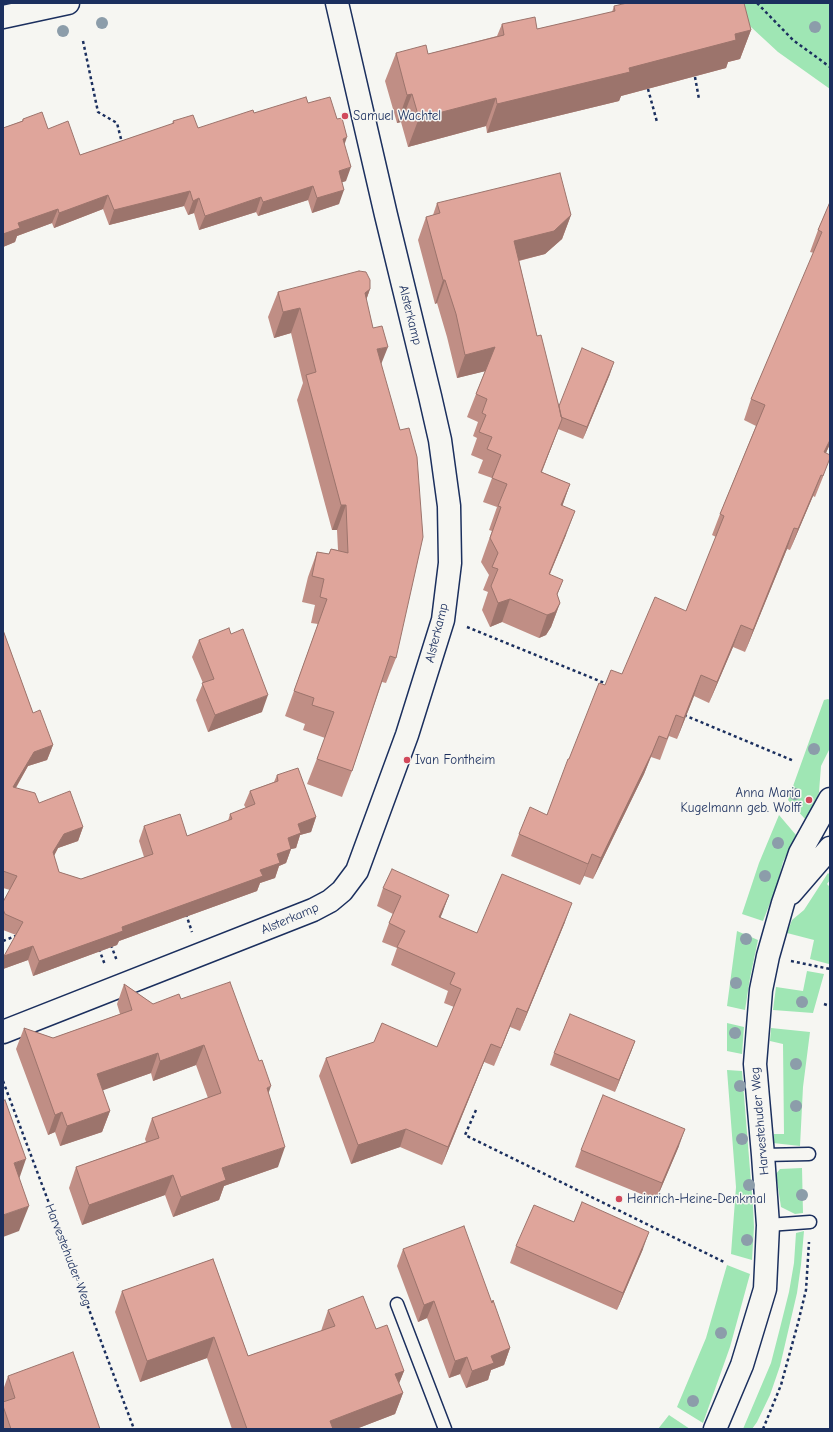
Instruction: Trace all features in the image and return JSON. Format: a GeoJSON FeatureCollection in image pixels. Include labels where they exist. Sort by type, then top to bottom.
{"type":"FeatureCollection","features":[{"type":"Feature","properties":{"kind":"street"},"geometry":{"type":"LineString","coordinates":[[3,17],[68,3]]}},
{"type":"Feature","properties":{"kind":"street","name":"Alsterkamp"},"geometry":{"type":"LineString","coordinates":[[3,1032],[313,910],[330,901],[342,891],[357,871],[410,727],[443,620],[450,563],[449,506],[440,440],[337,3]]}},
{"type":"Feature","properties":{"kind":"street","name":"Harvestehuder Weg"},"geometry":{"type":"LineString","coordinates":[[715,1429],[742,1365],[765,1289],[768,1225],[764,1155],[755,1064],[761,990],[768,956],[783,903],[800,853],[830,799]]}},
{"type":"Feature","properties":{"kind":"street","name":"Harvestehuder Weg"},"geometry":{"type":"LineString","coordinates":[[783,903],[830,848]]}},
{"type":"Feature","properties":{"kind":"lane"},"geometry":{"type":"LineString","coordinates":[[764,1155],[809,1154]]}},
{"type":"Feature","properties":{"kind":"lane"},"geometry":{"type":"LineString","coordinates":[[768,1225],[810,1222]]}},
{"type":"Feature","properties":{"kind":"lane"},"geometry":{"type":"LineString","coordinates":[[397,1304],[444,1429]]}},
{"type":"Feature","properties":{"kind":"path"},"geometry":{"type":"LineString","coordinates":[[757,3],[792,40],[830,68]]}},
{"type":"Feature","properties":{"kind":"path"},"geometry":{"type":"LineString","coordinates":[[83,41],[98,112],[117,122],[123,147]]}},
{"type":"Feature","properties":{"kind":"path"},"geometry":{"type":"LineString","coordinates":[[695,77],[699,98]]}},
{"type":"Feature","properties":{"kind":"path"},"geometry":{"type":"LineString","coordinates":[[648,89],[657,122]]}},
{"type":"Feature","properties":{"kind":"path"},"geometry":{"type":"LineString","coordinates":[[467,627],[614,687]]}},
{"type":"Feature","properties":{"kind":"path"},"geometry":{"type":"LineString","coordinates":[[680,714],[794,761]]}},
{"type":"Feature","properties":{"kind":"path"},"geometry":{"type":"LineString","coordinates":[[184,908],[191,929]]}},
{"type":"Feature","properties":{"kind":"path"},"geometry":{"type":"LineString","coordinates":[[3,941],[23,933]]}},
{"type":"Feature","properties":{"kind":"path"},"geometry":{"type":"LineString","coordinates":[[110,942],[118,962]]}},
{"type":"Feature","properties":{"kind":"path"},"geometry":{"type":"LineString","coordinates":[[98,944],[105,966]]}},
{"type":"Feature","properties":{"kind":"path"},"geometry":{"type":"LineString","coordinates":[[768,956],[830,969]]}},
{"type":"Feature","properties":{"kind":"path"},"geometry":{"type":"LineString","coordinates":[[824,1004],[830,1006]]}},
{"type":"Feature","properties":{"kind":"path","name":"Harvestehuder Weg"},"geometry":{"type":"LineString","coordinates":[[3,1081],[134,1429]]}},
{"type":"Feature","properties":{"kind":"path"},"geometry":{"type":"LineString","coordinates":[[476,1110],[465,1135],[724,1262]]}},
{"type":"Feature","properties":{"kind":"path"},"geometry":{"type":"LineString","coordinates":[[763,1429],[781,1386],[806,1290],[810,1222]]}},
{"type":"Feature","properties":{"kind":"green space"},"geometry":{"type":"Polygon","coordinates":[[[725,3],[830,3],[830,89],[778,52],[725,3]]]}},
{"type":"Feature","properties":{"kind":"green space"},"geometry":{"type":"Polygon","coordinates":[[[824,700],[830,700],[830,748],[821,766],[819,792],[816,802],[805,819],[788,800],[824,700]]]}},
{"type":"Feature","properties":{"kind":"green space"},"geometry":{"type":"Polygon","coordinates":[[[779,815],[796,835],[783,862],[777,885],[763,921],[742,914],[759,863],[779,815]]]}},
{"type":"Feature","properties":{"kind":"green space"},"geometry":{"type":"Polygon","coordinates":[[[828,873],[830,875],[830,880],[827,884],[830,887],[829,964],[810,959],[814,940],[787,933],[792,920],[804,910],[828,873]]]}},
{"type":"Feature","properties":{"kind":"green space"},"geometry":{"type":"Polygon","coordinates":[[[737,931],[758,940],[745,1010],[727,1006],[737,931]]]}},
{"type":"Feature","properties":{"kind":"green space"},"geometry":{"type":"Polygon","coordinates":[[[807,971],[824,974],[813,1013],[773,1010],[776,987],[803,991],[807,971]]]}},
{"type":"Feature","properties":{"kind":"green space"},"geometry":{"type":"Polygon","coordinates":[[[727,1023],[744,1027],[742,1054],[727,1051],[727,1023]]]}},
{"type":"Feature","properties":{"kind":"green space"},"geometry":{"type":"Polygon","coordinates":[[[771,1028],[810,1032],[803,1087],[800,1146],[773,1143],[774,1134],[784,1134],[783,1044],[770,1041],[771,1028]]]}},
{"type":"Feature","properties":{"kind":"green space"},"geometry":{"type":"Polygon","coordinates":[[[727,1070],[742,1071],[753,1207],[754,1227],[752,1260],[731,1254],[736,1187],[727,1070]]]}},
{"type":"Feature","properties":{"kind":"green space"},"geometry":{"type":"Polygon","coordinates":[[[802,1168],[803,1213],[795,1214],[781,1207],[776,1174],[780,1169],[802,1168]]]}},
{"type":"Feature","properties":{"kind":"green space"},"geometry":{"type":"Polygon","coordinates":[[[804,1231],[797,1293],[780,1366],[770,1395],[757,1422],[752,1429],[743,1429],[771,1363],[789,1292],[794,1263],[796,1233],[804,1231]]]}},
{"type":"Feature","properties":{"kind":"green space"},"geometry":{"type":"Polygon","coordinates":[[[727,1265],[750,1274],[730,1347],[703,1423],[677,1407],[706,1338],[727,1265]]]}},
{"type":"Feature","properties":{"kind":"green space"},"geometry":{"type":"Polygon","coordinates":[[[669,1415],[690,1429],[658,1429],[669,1415]]]}},
{"type":"Feature","properties":{"kind":"building"},"geometry":{"type":"Polygon","coordinates":[[[627,3],[744,3],[751,30],[735,34],[736,40],[629,68],[630,72],[497,104],[496,98],[419,118],[412,94],[407,95],[396,53],[426,45],[428,54],[504,35],[502,24],[535,17],[537,29],[615,11],[614,6],[627,3]]]}},
{"type":"Feature","properties":{"kind":"building"},"geometry":{"type":"Polygon","coordinates":[[[306,97],[308,103],[330,97],[337,119],[342,118],[347,137],[343,139],[351,167],[339,171],[344,190],[317,198],[313,186],[263,202],[261,197],[205,216],[199,198],[193,201],[190,191],[114,210],[108,195],[59,213],[58,209],[18,223],[20,228],[3,234],[3,128],[42,112],[48,129],[68,121],[80,155],[174,123],[173,121],[193,115],[198,128],[253,110],[254,113],[306,97]]]}},
{"type":"Feature","properties":{"kind":"building"},"geometry":{"type":"Polygon","coordinates":[[[560,173],[571,215],[554,231],[514,241],[537,336],[541,335],[562,419],[541,472],[570,484],[561,505],[575,511],[549,574],[563,580],[557,594],[560,603],[555,612],[547,615],[510,599],[498,603],[491,586],[498,569],[492,567],[498,553],[490,538],[501,507],[498,506],[507,484],[492,478],[501,455],[487,449],[492,437],[479,432],[486,415],[482,413],[487,399],[476,394],[495,347],[465,355],[456,314],[445,280],[443,280],[426,217],[440,213],[437,203],[560,173]]]}},
{"type":"Feature","properties":{"kind":"building"},"geometry":{"type":"Polygon","coordinates":[[[830,202],[830,440],[824,452],[830,455],[830,458],[823,476],[821,475],[798,529],[794,528],[753,630],[741,625],[717,682],[701,675],[684,718],[676,715],[667,739],[659,736],[601,858],[592,854],[588,864],[519,834],[530,807],[547,815],[599,683],[605,685],[611,670],[622,674],[655,597],[686,611],[724,516],[720,514],[765,405],[751,399],[822,232],[818,230],[830,202]]]}},
{"type":"Feature","properties":{"kind":"building"},"geometry":{"type":"Polygon","coordinates":[[[359,271],[366,272],[370,280],[370,289],[365,293],[373,328],[382,326],[388,347],[377,349],[400,430],[409,428],[417,457],[423,537],[396,658],[390,656],[352,771],[317,759],[334,712],[312,705],[314,698],[294,691],[327,599],[320,597],[324,579],[312,576],[317,552],[329,554],[331,549],[348,553],[346,505],[341,505],[306,375],[316,372],[300,308],[283,312],[278,292],[359,271]]]}},
{"type":"Feature","properties":{"kind":"building"},"geometry":{"type":"Polygon","coordinates":[[[582,348],[614,362],[587,427],[561,417],[559,406],[582,348]]]}},
{"type":"Feature","properties":{"kind":"building"},"geometry":{"type":"Polygon","coordinates":[[[229,628],[231,634],[243,629],[268,695],[215,715],[202,683],[214,679],[199,640],[229,628]]]}},
{"type":"Feature","properties":{"kind":"building"},"geometry":{"type":"Polygon","coordinates":[[[3,630],[33,713],[40,710],[53,745],[34,752],[13,787],[35,793],[39,803],[70,791],[83,827],[64,834],[53,852],[59,872],[81,879],[153,854],[144,826],[180,814],[187,836],[232,819],[230,814],[255,804],[250,791],[278,781],[277,775],[298,768],[316,817],[298,824],[301,833],[288,838],[291,849],[277,854],[280,863],[260,870],[263,876],[122,927],[123,931],[39,961],[33,946],[4,956],[23,922],[5,914],[3,909],[3,902],[17,876],[3,871],[3,630]]]}},
{"type":"Feature","properties":{"kind":"building"},"geometry":{"type":"Polygon","coordinates":[[[392,869],[449,895],[439,917],[477,933],[502,874],[572,903],[527,1012],[517,1008],[501,1048],[491,1044],[448,1147],[406,1129],[358,1145],[326,1058],[374,1042],[382,1023],[437,1047],[461,989],[450,984],[455,973],[397,947],[405,931],[389,923],[401,896],[383,888],[392,869]]]}},
{"type":"Feature","properties":{"kind":"building"},"geometry":{"type":"Polygon","coordinates":[[[230,982],[259,1061],[262,1060],[271,1086],[267,1088],[285,1147],[222,1168],[226,1180],[181,1197],[173,1175],[89,1205],[76,1167],[159,1138],[152,1118],[221,1093],[204,1045],[160,1061],[158,1053],[97,1074],[110,1111],[67,1126],[62,1112],[55,1115],[24,1028],[53,1038],[132,1010],[124,984],[153,1004],[179,994],[181,999],[230,982]]]}},
{"type":"Feature","properties":{"kind":"building"},"geometry":{"type":"Polygon","coordinates":[[[570,1014],[635,1041],[619,1080],[554,1053],[570,1014]]]}},
{"type":"Feature","properties":{"kind":"building"},"geometry":{"type":"Polygon","coordinates":[[[603,1095],[685,1129],[662,1183],[581,1150],[603,1095]]]}},
{"type":"Feature","properties":{"kind":"building"},"geometry":{"type":"Polygon","coordinates":[[[5,1100],[26,1159],[14,1163],[29,1206],[3,1215],[3,1101],[5,1100]]]}},
{"type":"Feature","properties":{"kind":"building"},"geometry":{"type":"Polygon","coordinates":[[[582,1202],[649,1232],[623,1293],[516,1246],[534,1205],[574,1222],[582,1202]]]}},
{"type":"Feature","properties":{"kind":"building"},"geometry":{"type":"Polygon","coordinates":[[[464,1226],[510,1348],[491,1356],[494,1363],[472,1371],[467,1357],[455,1361],[434,1301],[424,1305],[403,1249],[464,1226]]]}},
{"type":"Feature","properties":{"kind":"building"},"geometry":{"type":"Polygon","coordinates":[[[213,1259],[248,1356],[335,1326],[328,1310],[363,1296],[376,1329],[387,1325],[404,1371],[395,1374],[403,1393],[330,1421],[333,1429],[247,1429],[214,1337],[147,1361],[122,1291],[213,1259]]]}},
{"type":"Feature","properties":{"kind":"building"},"geometry":{"type":"Polygon","coordinates":[[[73,1352],[100,1429],[11,1429],[3,1406],[3,1402],[15,1398],[8,1376],[73,1352]]]}},
{"type":"Feature","properties":{"kind":"place","name":"Samuel Wachtel"},"geometry":{"type":"Point","coordinates":[345,116]}},
{"type":"Feature","properties":{"kind":"place","name":"Ivan Fontheim"},"geometry":{"type":"Point","coordinates":[407,760]}},
{"type":"Feature","properties":{"kind":"place","name":"Anna Maria Kugelmann geb. Wolff"},"geometry":{"type":"Point","coordinates":[809,800]}},
{"type":"Feature","properties":{"kind":"place","name":"Heinrich-Heine-Denkmal"},"geometry":{"type":"Point","coordinates":[619,1199]}}]}
